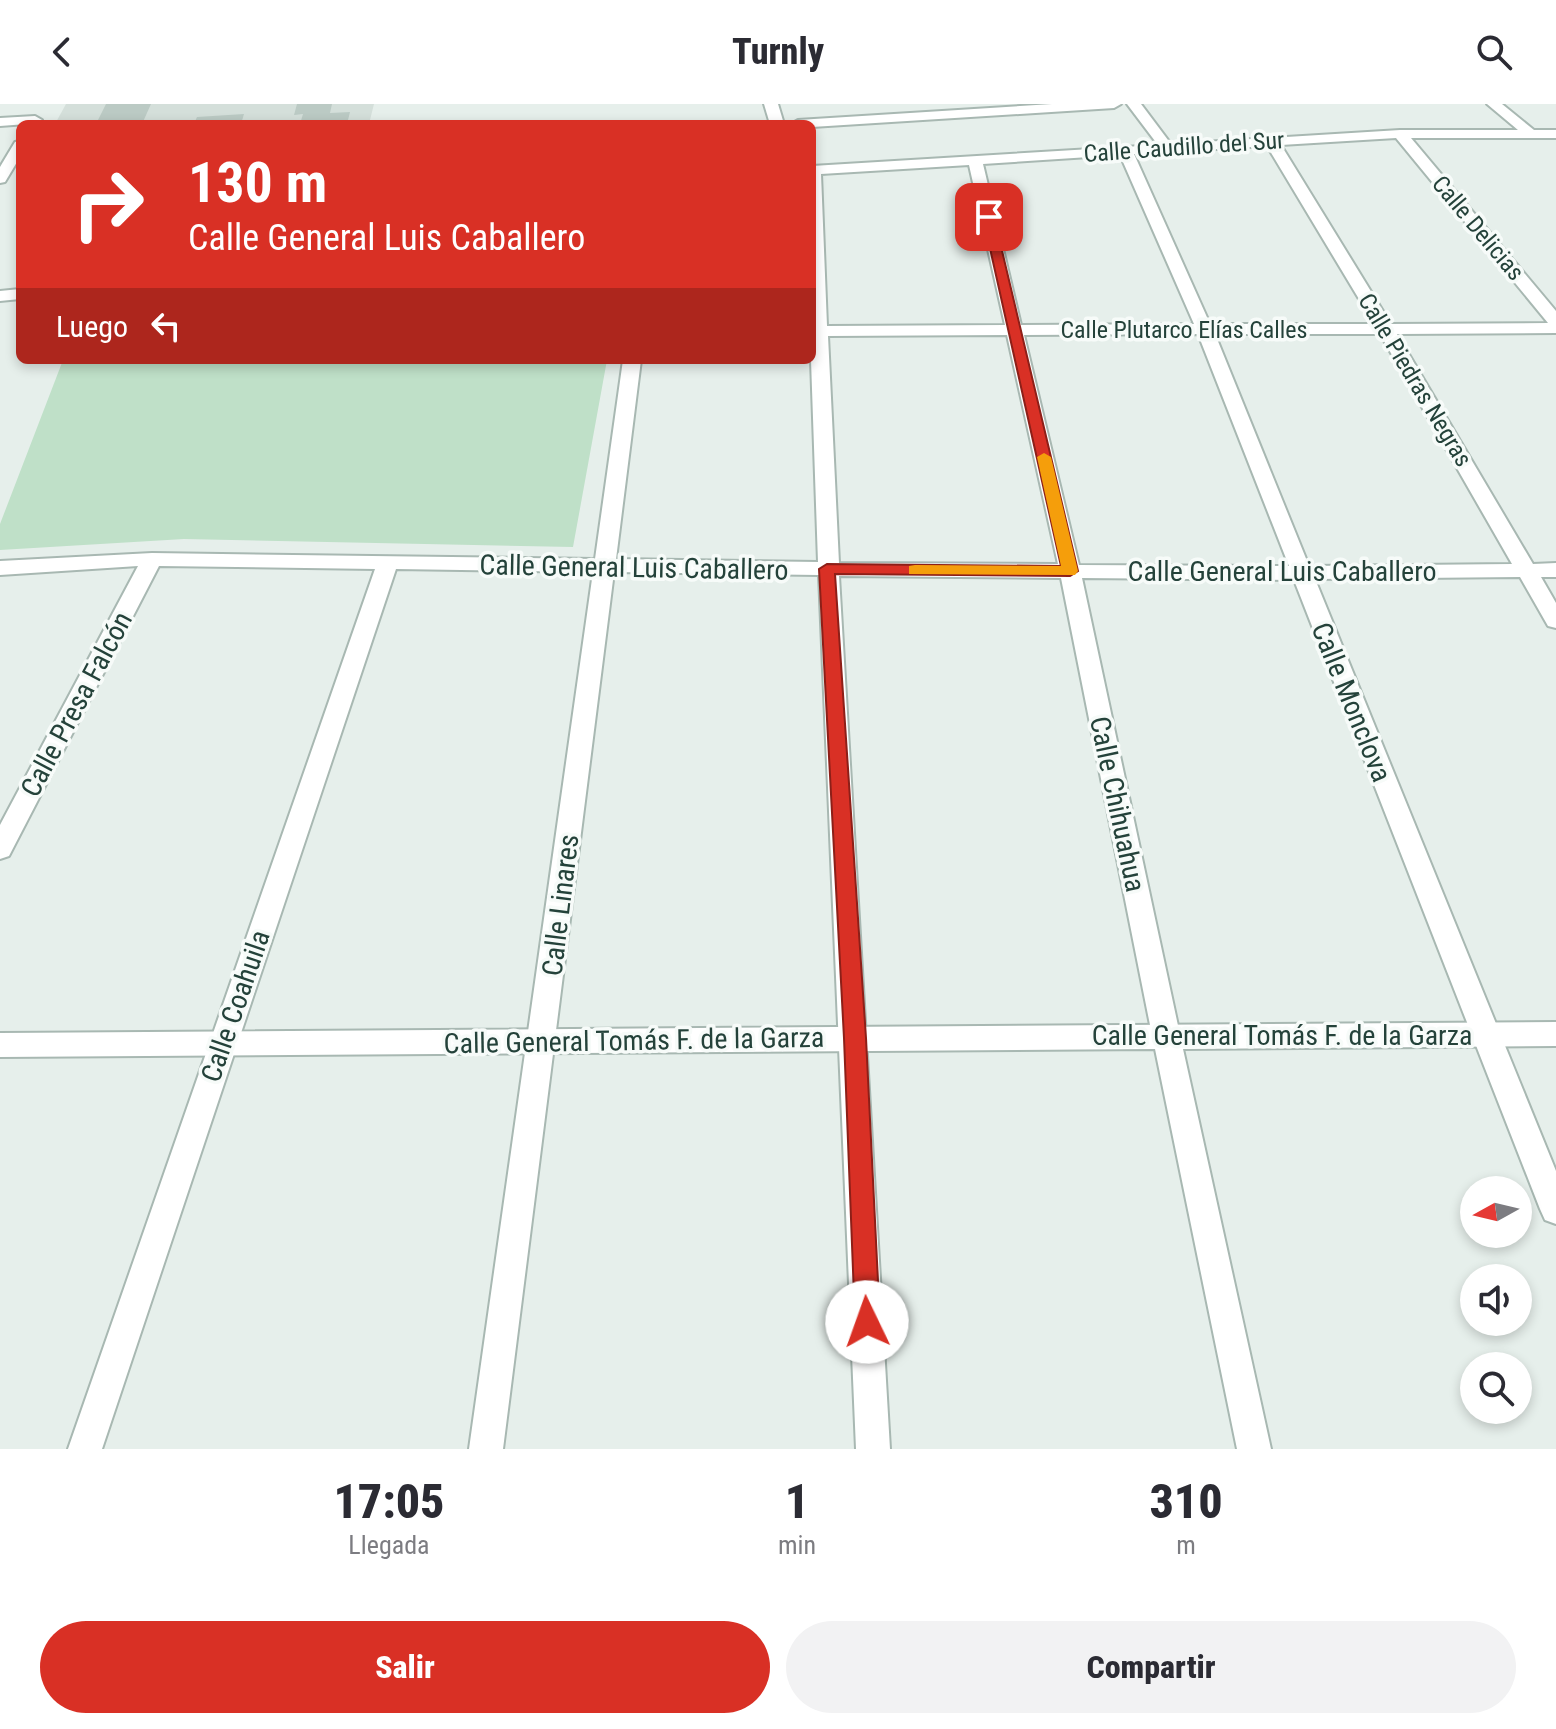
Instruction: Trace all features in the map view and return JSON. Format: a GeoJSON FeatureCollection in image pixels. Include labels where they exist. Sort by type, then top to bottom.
{"type":"FeatureCollection","features":[{"type":"Feature","properties":{"kind":"street"},"geometry":{"type":"LineString","coordinates":[[816,123],[1114,104]]}},
{"type":"Feature","properties":{"kind":"street"},"geometry":{"type":"LineString","coordinates":[[1134,104],[1168,149]]}},
{"type":"Feature","properties":{"kind":"street"},"geometry":{"type":"LineString","coordinates":[[1494,104],[1531,134]]}},
{"type":"Feature","properties":{"kind":"street","name":"Calle Caudillo del Sur"},"geometry":{"type":"LineString","coordinates":[[816,170],[1400,134],[1556,134]]}},
{"type":"Feature","properties":{"kind":"street","name":"Calle Delicias"},"geometry":{"type":"LineString","coordinates":[[1400,134],[1556,322]]}},
{"type":"Feature","properties":{"kind":"street","name":"Calle Piedras Negras"},"geometry":{"type":"LineString","coordinates":[[1271,141],[1386,329],[1556,621]]}},
{"type":"Feature","properties":{"kind":"street"},"geometry":{"type":"LineString","coordinates":[[0,179],[16,152]]}},
{"type":"Feature","properties":{"kind":"street","name":"Calle Monclova"},"geometry":{"type":"LineString","coordinates":[[1126,152],[1205,331],[1556,1209]]}},
{"type":"Feature","properties":{"kind":"street","name":"Calle Chihuahua"},"geometry":{"type":"LineString","coordinates":[[975,160],[1070,571],[1254,1449]]}},
{"type":"Feature","properties":{"kind":"street","name":"Calle Plutarco Elías Calles"},"geometry":{"type":"LineString","coordinates":[[816,331],[1556,328]]}},
{"type":"Feature","properties":{"kind":"street"},"geometry":{"type":"LineString","coordinates":[[816,351],[855,1038],[873,1449]]}},
{"type":"Feature","properties":{"kind":"street","name":"Calle Linares"},"geometry":{"type":"LineString","coordinates":[[486,1449],[631,364]]}},
{"type":"Feature","properties":{"kind":"street","name":"Calle General Luis Caballero"},"geometry":{"type":"LineString","coordinates":[[0,568],[152,559],[387,565],[1300,573],[1556,570]]}},
{"type":"Feature","properties":{"kind":"street","name":"Calle Presa Falcón"},"geometry":{"type":"LineString","coordinates":[[0,849],[152,559]]}},
{"type":"Feature","properties":{"kind":"street","name":"Calle Coahuila"},"geometry":{"type":"LineString","coordinates":[[85,1449],[387,565]]}},
{"type":"Feature","properties":{"kind":"street","name":"Calle General Tomás F. de la Garza"},"geometry":{"type":"LineString","coordinates":[[0,1045],[1556,1034]]}},
{"type":"Feature","properties":{"kind":"shaded area"},"geometry":{"type":"Polygon","coordinates":[[[66,104],[374,104],[370,120],[57,120],[66,104]]]}},
{"type":"Feature","properties":{"kind":"green space"},"geometry":{"type":"Polygon","coordinates":[[[61,364],[606,364],[573,547],[184,539],[0,550],[0,524],[61,364]]]}},
{"type":"Feature","properties":{"kind":"building"},"geometry":{"type":"Polygon","coordinates":[[[106,104],[151,104],[144,120],[98,120],[106,104]]]}},
{"type":"Feature","properties":{"kind":"building"},"geometry":{"type":"Polygon","coordinates":[[[297,104],[332,104],[330,113],[350,112],[348,120],[301,120],[303,114],[294,115],[297,104]]]}},
{"type":"Feature","properties":{"kind":"building"},"geometry":{"type":"Polygon","coordinates":[[[244,114],[242,120],[196,120],[197,117],[244,114]]]}},
{"type":"Feature","properties":{"kind":"slow traffic"},"geometry":{"type":"LineString","coordinates":[[915,570],[1070,571],[1044,457]]}},
{"type":"Feature","properties":{"kind":"route"},"geometry":{"type":"LineString","coordinates":[[867,1322],[855,1038],[827,569],[1070,571],[989,217]]}}]}
